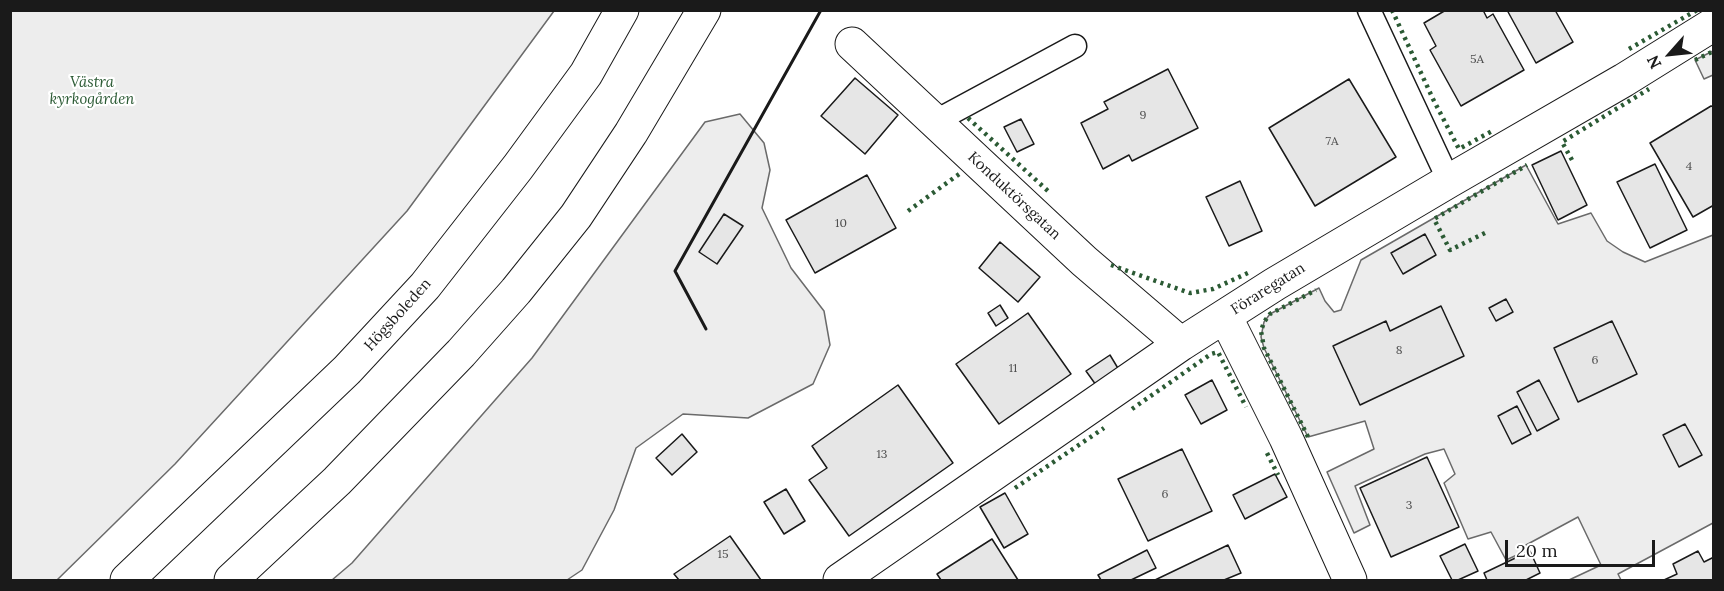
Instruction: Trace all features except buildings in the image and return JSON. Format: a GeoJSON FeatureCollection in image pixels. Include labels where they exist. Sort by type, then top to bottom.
{"type":"FeatureCollection","features":[{"type":"Feature","properties":{"kind":"street","name":"Högsboleden"},"geometry":{"type":"LineString","coordinates":[[127,580],[347,370],[425,286],[518,167],[586,74],[622,10]]}},
{"type":"Feature","properties":{"kind":"street"},"geometry":{"type":"LineString","coordinates":[[231,580],[337,481],[461,353],[516,291],[576,216],[631,133],[704,10]]}},
{"type":"Feature","properties":{"kind":"street","name":"Föraregatan"},"geometry":{"type":"LineString","coordinates":[[840,580],[1181,344],[1449,180],[1624,80],[1713,24]]}},
{"type":"Feature","properties":{"kind":"street","name":"Konduktörsgatan"},"geometry":{"type":"LineString","coordinates":[[852,44],[1084,261],[1181,344]]}},
{"type":"Feature","properties":{"kind":"street"},"geometry":{"type":"LineString","coordinates":[[1225,316],[1293,454],[1350,580]]}},
{"type":"Feature","properties":{"kind":"lane"},"geometry":{"type":"LineString","coordinates":[[1369,10],[1449,180]]}},
{"type":"Feature","properties":{"kind":"lane"},"geometry":{"type":"LineString","coordinates":[[936,121],[1075,46]]}},
{"type":"Feature","properties":{"kind":"shaded area"},"geometry":{"type":"Polygon","coordinates":[[[10,11],[554,11],[407,211],[175,464],[57,580],[11,580],[10,11]]]}},
{"type":"Feature","properties":{"kind":"shaded area"},"geometry":{"type":"Polygon","coordinates":[[[1713,51],[1713,75],[1704,79],[1695,60],[1713,51]]]}},
{"type":"Feature","properties":{"kind":"shaded area"},"geometry":{"type":"Polygon","coordinates":[[[740,114],[764,143],[770,170],[762,208],[791,268],[824,311],[830,345],[813,384],[748,418],[683,414],[636,448],[614,510],[582,570],[567,580],[332,580],[352,563],[532,358],[705,122],[740,114]]]}},
{"type":"Feature","properties":{"kind":"shaded area"},"geometry":{"type":"Polygon","coordinates":[[[1526,165],[1558,224],[1591,213],[1607,241],[1623,252],[1645,262],[1713,235],[1713,523],[1618,574],[1621,580],[1569,580],[1601,565],[1578,517],[1526,545],[1528,550],[1506,560],[1491,532],[1468,539],[1444,483],[1455,474],[1444,449],[1425,454],[1355,486],[1370,525],[1354,533],[1327,472],[1374,449],[1365,421],[1308,437],[1264,348],[1261,337],[1264,322],[1270,314],[1319,288],[1325,301],[1334,312],[1341,310],[1361,260],[1526,165]]]}},
{"type":"Feature","properties":{"kind":"hedge"},"geometry":{"type":"LineString","coordinates":[[1392,10],[1459,149],[1494,130]]}},
{"type":"Feature","properties":{"kind":"hedge"},"geometry":{"type":"LineString","coordinates":[[1629,49],[1697,10]]}},
{"type":"Feature","properties":{"kind":"hedge"},"geometry":{"type":"LineString","coordinates":[[1695,60],[1714,51]]}},
{"type":"Feature","properties":{"kind":"hedge"},"geometry":{"type":"LineString","coordinates":[[1572,160],[1562,142],[1649,89]]}},
{"type":"Feature","properties":{"kind":"hedge"},"geometry":{"type":"LineString","coordinates":[[968,118],[1048,191]]}},
{"type":"Feature","properties":{"kind":"hedge"},"geometry":{"type":"LineString","coordinates":[[1485,233],[1450,250],[1434,219],[1527,165]]}},
{"type":"Feature","properties":{"kind":"hedge"},"geometry":{"type":"LineString","coordinates":[[908,211],[962,172]]}},
{"type":"Feature","properties":{"kind":"hedge"},"geometry":{"type":"LineString","coordinates":[[1111,265],[1190,293],[1213,289],[1250,272]]}},
{"type":"Feature","properties":{"kind":"hedge"},"geometry":{"type":"LineString","coordinates":[[1308,437],[1264,348],[1261,331],[1270,314],[1316,290]]}},
{"type":"Feature","properties":{"kind":"hedge"},"geometry":{"type":"LineString","coordinates":[[1132,409],[1211,354],[1218,352],[1246,407]]}},
{"type":"Feature","properties":{"kind":"hedge"},"geometry":{"type":"LineString","coordinates":[[1015,488],[1104,428]]}},
{"type":"Feature","properties":{"kind":"hedge"},"geometry":{"type":"LineString","coordinates":[[1267,453],[1278,475]]}},
{"type":"Feature","properties":{"kind":"wall"},"geometry":{"type":"LineString","coordinates":[[706,329],[675,271],[821,10]]}},
{"type":"Feature","properties":{"kind":"park label","name":"Västra kyrkogården"},"geometry":{"type":"Point","coordinates":[92,92]}}]}
